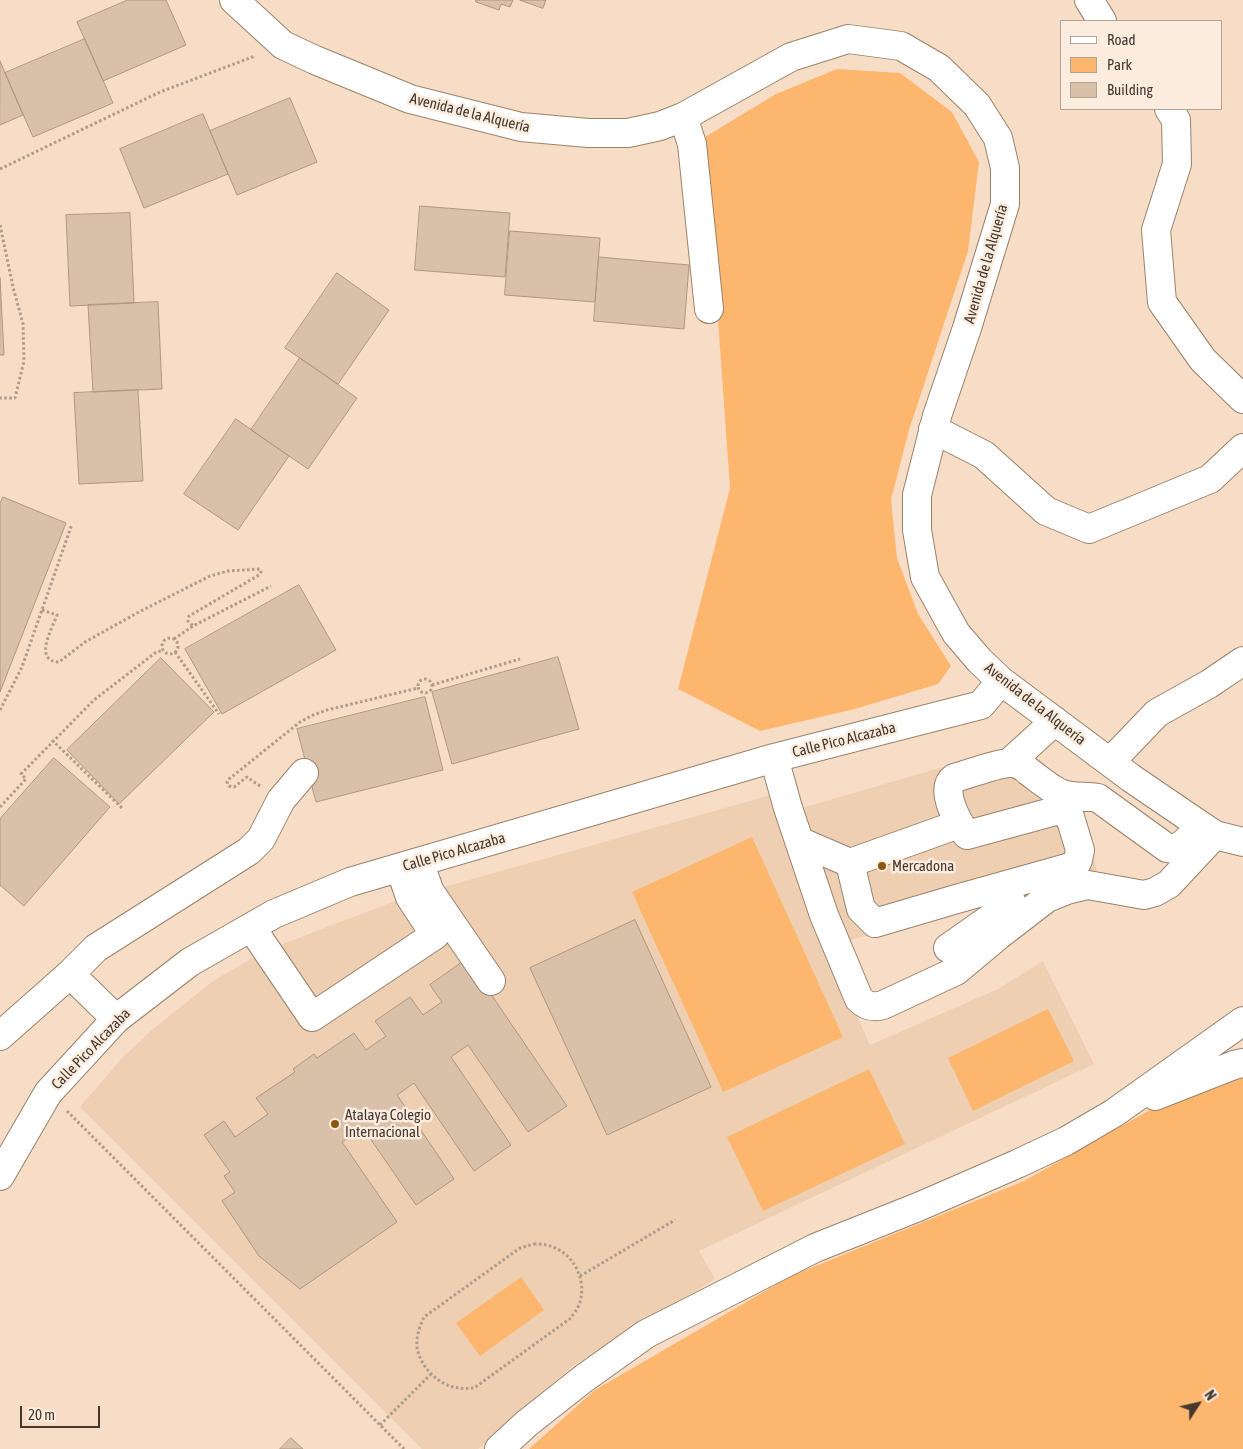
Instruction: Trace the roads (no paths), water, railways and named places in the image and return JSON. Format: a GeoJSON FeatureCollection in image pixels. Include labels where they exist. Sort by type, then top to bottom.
{"type":"FeatureCollection","features":[{"type":"Feature","properties":{"kind":"street","name":"Avenida de la Alquería"},"geometry":{"type":"LineString","coordinates":[[234,0],[283,45],[410,99],[521,127],[588,133],[628,133],[660,126],[683,117],[791,57],[848,39],[901,46],[939,68],[978,105],[998,138],[1005,168],[1005,204],[933,429],[917,495],[917,530],[925,577],[956,633],[979,660],[1001,681],[1110,762],[1207,830],[1243,842]]}},
{"type":"Feature","properties":{"kind":"street"},"geometry":{"type":"LineString","coordinates":[[1089,0],[1101,20]]}},
{"type":"Feature","properties":{"kind":"street"},"geometry":{"type":"LineString","coordinates":[[1170,110],[1176,120],[1177,164],[1156,230],[1162,302],[1203,360],[1243,399]]}},
{"type":"Feature","properties":{"kind":"street"},"geometry":{"type":"LineString","coordinates":[[683,117],[692,144],[709,309]]}},
{"type":"Feature","properties":{"kind":"street"},"geometry":{"type":"LineString","coordinates":[[933,429],[984,455],[1046,512],[1089,529],[1210,479],[1243,448]]}},
{"type":"Feature","properties":{"kind":"street"},"geometry":{"type":"LineString","coordinates":[[1110,762],[1157,713],[1209,684],[1243,661]]}},
{"type":"Feature","properties":{"kind":"street","name":"Calle Pico Alcazaba"},"geometry":{"type":"LineString","coordinates":[[0,1176],[48,1092],[116,1019],[190,962],[274,914],[350,882],[774,758],[981,705],[1001,681]]}},
{"type":"Feature","properties":{"kind":"street"},"geometry":{"type":"LineString","coordinates":[[850,863],[861,909],[875,923],[1072,867],[1078,860],[1080,850],[1070,817],[1059,810],[967,835],[958,824],[948,789],[949,782],[954,778],[1010,762],[1054,721]]}},
{"type":"Feature","properties":{"kind":"street"},"geometry":{"type":"LineString","coordinates":[[774,758],[824,915],[859,999],[868,1005],[878,1007],[952,960],[999,935],[1048,898],[1067,890],[1088,886],[1144,894],[1155,892],[1169,884],[1207,830]]}},
{"type":"Feature","properties":{"kind":"street"},"geometry":{"type":"LineString","coordinates":[[1010,762],[1028,770],[1043,784],[1061,793],[1081,798],[1086,796],[1098,798],[1171,850],[1179,848],[1207,830]]}},
{"type":"Feature","properties":{"kind":"street"},"geometry":{"type":"LineString","coordinates":[[2,1031],[70,974],[96,948],[249,851],[261,839],[281,800],[304,773]]}},
{"type":"Feature","properties":{"kind":"street"},"geometry":{"type":"LineString","coordinates":[[1043,784],[1050,812]]}},
{"type":"Feature","properties":{"kind":"street"},"geometry":{"type":"LineString","coordinates":[[800,841],[850,863],[958,824]]}},
{"type":"Feature","properties":{"kind":"street"},"geometry":{"type":"LineString","coordinates":[[251,927],[312,1017],[435,934],[410,897],[410,865]]}},
{"type":"Feature","properties":{"kind":"street"},"geometry":{"type":"LineString","coordinates":[[410,865],[490,982]]}},
{"type":"Feature","properties":{"kind":"street"},"geometry":{"type":"LineString","coordinates":[[952,960],[1018,900],[1025,890]]}},
{"type":"Feature","properties":{"kind":"street"},"geometry":{"type":"LineString","coordinates":[[938,920],[952,960]]}},
{"type":"Feature","properties":{"kind":"street"},"geometry":{"type":"LineString","coordinates":[[70,974],[116,1019]]}},
{"type":"Feature","properties":{"kind":"street"},"geometry":{"type":"LineString","coordinates":[[499,1449],[526,1424],[583,1379],[646,1334],[815,1248],[918,1207],[1066,1141],[1114,1112],[1243,1021]]}},
{"type":"Feature","properties":{"kind":"street"},"geometry":{"type":"LineString","coordinates":[[1114,1112],[1243,1063]]}},
{"type":"Feature","properties":{"kind":"place","name":"Mercadona"},"geometry":{"type":"Point","coordinates":[882,866]}},
{"type":"Feature","properties":{"kind":"place","name":"Atalaya Colegio Internacional"},"geometry":{"type":"Point","coordinates":[335,1124]}}]}
